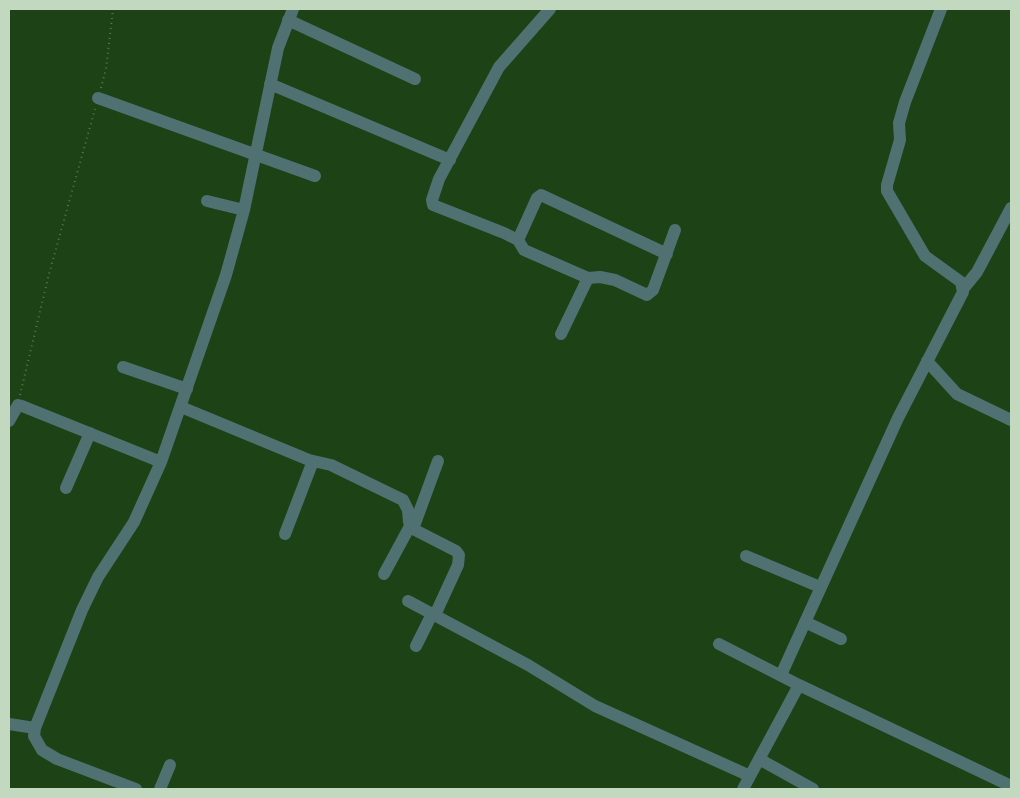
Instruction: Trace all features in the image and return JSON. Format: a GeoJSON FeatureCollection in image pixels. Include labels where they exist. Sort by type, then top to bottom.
{"type":"FeatureCollection","features":[{"type":"Feature","properties":{"kind":"street"},"geometry":{"type":"LineString","coordinates":[[550,9],[499,67],[434,193],[433,205],[518,240],[524,250],[588,278],[600,277],[615,280],[647,295],[654,290],[675,230]]}},
{"type":"Feature","properties":{"kind":"street"},"geometry":{"type":"LineString","coordinates":[[942,9],[903,109],[899,123],[900,140],[887,191],[926,256],[961,282],[964,288]]}},
{"type":"Feature","properties":{"kind":"street"},"geometry":{"type":"LineString","coordinates":[[136,789],[57,759],[42,750],[34,736],[35,728],[82,610],[98,577],[134,522],[161,462],[181,407],[226,275],[244,210],[254,155],[278,48],[290,14],[414,78]]}},
{"type":"Feature","properties":{"kind":"street"},"geometry":{"type":"LineString","coordinates":[[270,84],[450,160]]}},
{"type":"Feature","properties":{"kind":"street"},"geometry":{"type":"LineString","coordinates":[[98,98],[315,176]]}},
{"type":"Feature","properties":{"kind":"street"},"geometry":{"type":"LineString","coordinates":[[518,240],[536,198],[541,195],[667,254]]}},
{"type":"Feature","properties":{"kind":"street"},"geometry":{"type":"LineString","coordinates":[[207,201],[244,210]]}},
{"type":"Feature","properties":{"kind":"street"},"geometry":{"type":"LineString","coordinates":[[781,675],[898,418],[959,304],[964,288],[977,272],[1011,208]]}},
{"type":"Feature","properties":{"kind":"street"},"geometry":{"type":"LineString","coordinates":[[561,334],[588,278]]}},
{"type":"Feature","properties":{"kind":"street"},"geometry":{"type":"LineString","coordinates":[[928,361],[957,394],[1011,420]]}},
{"type":"Feature","properties":{"kind":"street"},"geometry":{"type":"LineString","coordinates":[[123,367],[187,389]]}},
{"type":"Feature","properties":{"kind":"street"},"geometry":{"type":"LineString","coordinates":[[9,420],[18,405],[161,462]]}},
{"type":"Feature","properties":{"kind":"street"},"geometry":{"type":"LineString","coordinates":[[181,407],[314,461],[331,466],[403,500],[408,510],[411,528]]}},
{"type":"Feature","properties":{"kind":"street"},"geometry":{"type":"LineString","coordinates":[[66,488],[90,433]]}},
{"type":"Feature","properties":{"kind":"street"},"geometry":{"type":"LineString","coordinates":[[285,534],[314,461]]}},
{"type":"Feature","properties":{"kind":"street"},"geometry":{"type":"LineString","coordinates":[[384,574],[411,528],[438,461]]}},
{"type":"Feature","properties":{"kind":"street"},"geometry":{"type":"LineString","coordinates":[[411,528],[456,551],[459,555],[458,565],[416,646]]}},
{"type":"Feature","properties":{"kind":"street"},"geometry":{"type":"LineString","coordinates":[[746,556],[820,587]]}},
{"type":"Feature","properties":{"kind":"street"},"geometry":{"type":"LineString","coordinates":[[408,602],[528,665],[595,706],[750,776]]}},
{"type":"Feature","properties":{"kind":"street"},"geometry":{"type":"LineString","coordinates":[[805,622],[840,639]]}},
{"type":"Feature","properties":{"kind":"street"},"geometry":{"type":"LineString","coordinates":[[719,644],[799,685],[1011,786]]}},
{"type":"Feature","properties":{"kind":"street"},"geometry":{"type":"LineString","coordinates":[[743,789],[799,685]]}},
{"type":"Feature","properties":{"kind":"street"},"geometry":{"type":"LineString","coordinates":[[9,724],[35,728]]}},
{"type":"Feature","properties":{"kind":"street"},"geometry":{"type":"LineString","coordinates":[[759,759],[813,789]]}},
{"type":"Feature","properties":{"kind":"street"},"geometry":{"type":"LineString","coordinates":[[160,789],[170,765]]}},
{"type":"Feature","properties":{"kind":"path"},"geometry":{"type":"LineString","coordinates":[[18,405],[50,274],[106,69],[113,9]]}}]}
